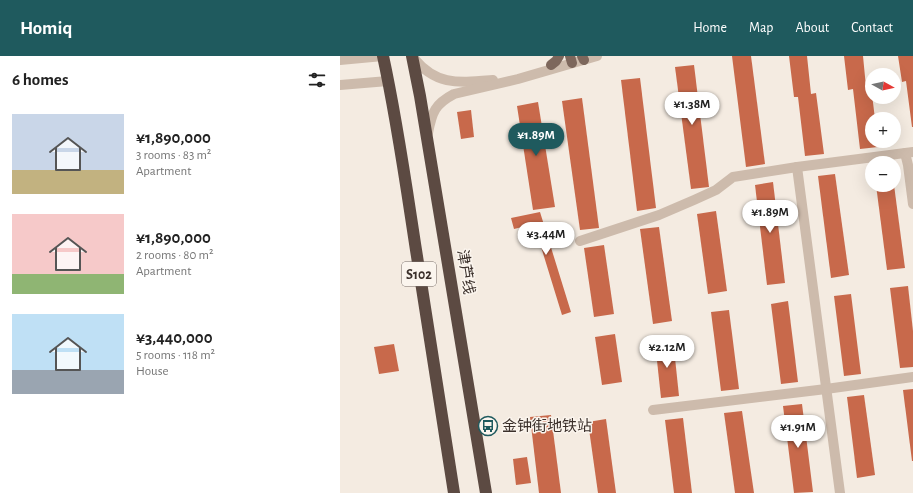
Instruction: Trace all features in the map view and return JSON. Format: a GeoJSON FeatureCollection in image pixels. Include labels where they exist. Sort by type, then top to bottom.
{"type":"FeatureCollection","features":[{"type":"Feature","properties":{"kind":"highway","name":"S102"},"geometry":{"type":"LineString","coordinates":[[383,56],[402,158],[428,336],[454,493]]}},
{"type":"Feature","properties":{"kind":"highway","name":"津芦线"},"geometry":{"type":"LineString","coordinates":[[412,56],[420,96],[486,493]]}},
{"type":"Feature","properties":{"kind":"main road"},"geometry":{"type":"LineString","coordinates":[[552,67],[560,56]]}},
{"type":"Feature","properties":{"kind":"street"},"geometry":{"type":"LineString","coordinates":[[340,60],[383,56]]}},
{"type":"Feature","properties":{"kind":"street"},"geometry":{"type":"LineString","coordinates":[[412,56],[429,74],[449,81],[459,82],[493,80],[552,67]]}},
{"type":"Feature","properties":{"kind":"street"},"geometry":{"type":"LineString","coordinates":[[427,138],[431,117],[434,110],[439,103],[454,94],[518,79],[571,59],[597,56]]}},
{"type":"Feature","properties":{"kind":"street"},"geometry":{"type":"LineString","coordinates":[[340,85],[388,81]]}},
{"type":"Feature","properties":{"kind":"street"},"geometry":{"type":"LineString","coordinates":[[580,241],[659,214],[694,200],[716,190],[733,177],[909,152],[908,166],[913,204]]}},
{"type":"Feature","properties":{"kind":"street"},"geometry":{"type":"LineString","coordinates":[[797,167],[840,493]]}},
{"type":"Feature","properties":{"kind":"street"},"geometry":{"type":"LineString","coordinates":[[653,410],[913,378]]}},
{"type":"Feature","properties":{"kind":"building"},"geometry":{"type":"Polygon","coordinates":[[[732,56],[751,56],[765,164],[746,167],[732,56]]]}},
{"type":"Feature","properties":{"kind":"building"},"geometry":{"type":"Polygon","coordinates":[[[789,56],[807,56],[811,94],[816,93],[824,154],[805,156],[798,97],[794,97],[789,56]]]}},
{"type":"Feature","properties":{"kind":"building"},"geometry":{"type":"Polygon","coordinates":[[[844,56],[863,56],[865,104],[873,104],[874,112],[865,112],[865,148],[869,148],[860,149],[853,89],[848,90],[844,56]]]}},
{"type":"Feature","properties":{"kind":"building"},"geometry":{"type":"Polygon","coordinates":[[[898,56],[913,56],[913,127],[906,81],[902,82],[898,56]]]}},
{"type":"Feature","properties":{"kind":"building"},"geometry":{"type":"Polygon","coordinates":[[[694,65],[709,187],[691,189],[675,67],[694,65]]]}},
{"type":"Feature","properties":{"kind":"building"},"geometry":{"type":"Polygon","coordinates":[[[640,78],[656,208],[637,211],[621,80],[640,78]]]}},
{"type":"Feature","properties":{"kind":"building"},"geometry":{"type":"Polygon","coordinates":[[[582,98],[599,228],[580,230],[562,101],[582,98]]]}},
{"type":"Feature","properties":{"kind":"building"},"geometry":{"type":"Polygon","coordinates":[[[538,102],[555,207],[533,210],[517,106],[538,102]]]}},
{"type":"Feature","properties":{"kind":"building"},"geometry":{"type":"Polygon","coordinates":[[[471,110],[474,137],[461,139],[457,112],[471,110]]]}},
{"type":"Feature","properties":{"kind":"building"},"geometry":{"type":"Polygon","coordinates":[[[835,174],[849,275],[831,278],[818,176],[835,174]]]}},
{"type":"Feature","properties":{"kind":"building"},"geometry":{"type":"Polygon","coordinates":[[[773,182],[785,283],[767,285],[755,185],[773,182]]]}},
{"type":"Feature","properties":{"kind":"building"},"geometry":{"type":"Polygon","coordinates":[[[877,192],[895,192],[905,268],[887,270],[877,192]]]}},
{"type":"Feature","properties":{"kind":"building"},"geometry":{"type":"Polygon","coordinates":[[[716,211],[727,291],[708,294],[697,214],[716,211]]]}},
{"type":"Feature","properties":{"kind":"building"},"geometry":{"type":"Polygon","coordinates":[[[540,212],[571,312],[562,315],[534,224],[514,229],[511,218],[540,212]]]}},
{"type":"Feature","properties":{"kind":"building"},"geometry":{"type":"Polygon","coordinates":[[[659,227],[672,321],[653,324],[640,229],[659,227]]]}},
{"type":"Feature","properties":{"kind":"building"},"geometry":{"type":"Polygon","coordinates":[[[604,245],[614,314],[594,317],[584,248],[604,245]]]}},
{"type":"Feature","properties":{"kind":"building"},"geometry":{"type":"Polygon","coordinates":[[[908,286],[913,331],[913,367],[900,368],[890,288],[908,286]]]}},
{"type":"Feature","properties":{"kind":"building"},"geometry":{"type":"Polygon","coordinates":[[[851,294],[861,374],[844,376],[834,296],[851,294]]]}},
{"type":"Feature","properties":{"kind":"building"},"geometry":{"type":"Polygon","coordinates":[[[788,301],[798,382],[781,384],[771,304],[788,301]]]}},
{"type":"Feature","properties":{"kind":"building"},"geometry":{"type":"Polygon","coordinates":[[[729,310],[739,389],[721,391],[711,312],[729,310]]]}},
{"type":"Feature","properties":{"kind":"building"},"geometry":{"type":"Polygon","coordinates":[[[615,334],[622,382],[602,385],[595,337],[615,334]]]}},
{"type":"Feature","properties":{"kind":"building"},"geometry":{"type":"Polygon","coordinates":[[[673,339],[679,396],[661,398],[655,342],[673,339]]]}},
{"type":"Feature","properties":{"kind":"building"},"geometry":{"type":"Polygon","coordinates":[[[394,344],[399,371],[379,374],[374,347],[394,344]]]}},
{"type":"Feature","properties":{"kind":"building"},"geometry":{"type":"Polygon","coordinates":[[[913,389],[913,461],[912,461],[903,390],[913,389]]]}},
{"type":"Feature","properties":{"kind":"building"},"geometry":{"type":"Polygon","coordinates":[[[864,395],[875,475],[857,478],[847,397],[864,395]]]}},
{"type":"Feature","properties":{"kind":"building"},"geometry":{"type":"Polygon","coordinates":[[[802,404],[813,492],[794,493],[783,406],[802,404]]]}},
{"type":"Feature","properties":{"kind":"building"},"geometry":{"type":"Polygon","coordinates":[[[742,411],[754,493],[735,493],[724,413],[742,411]]]}},
{"type":"Feature","properties":{"kind":"building"},"geometry":{"type":"Polygon","coordinates":[[[551,415],[561,493],[539,493],[530,417],[551,415]]]}},
{"type":"Feature","properties":{"kind":"building"},"geometry":{"type":"Polygon","coordinates":[[[683,418],[692,493],[674,493],[665,420],[683,418]]]}},
{"type":"Feature","properties":{"kind":"building"},"geometry":{"type":"Polygon","coordinates":[[[606,419],[616,493],[598,493],[588,422],[606,419]]]}},
{"type":"Feature","properties":{"kind":"building"},"geometry":{"type":"Polygon","coordinates":[[[527,457],[531,483],[516,485],[513,459],[527,457]]]}},
{"type":"Feature","properties":{"kind":"place","name":"金钟街地铁站"},"geometry":{"type":"Point","coordinates":[488,426]}}]}
